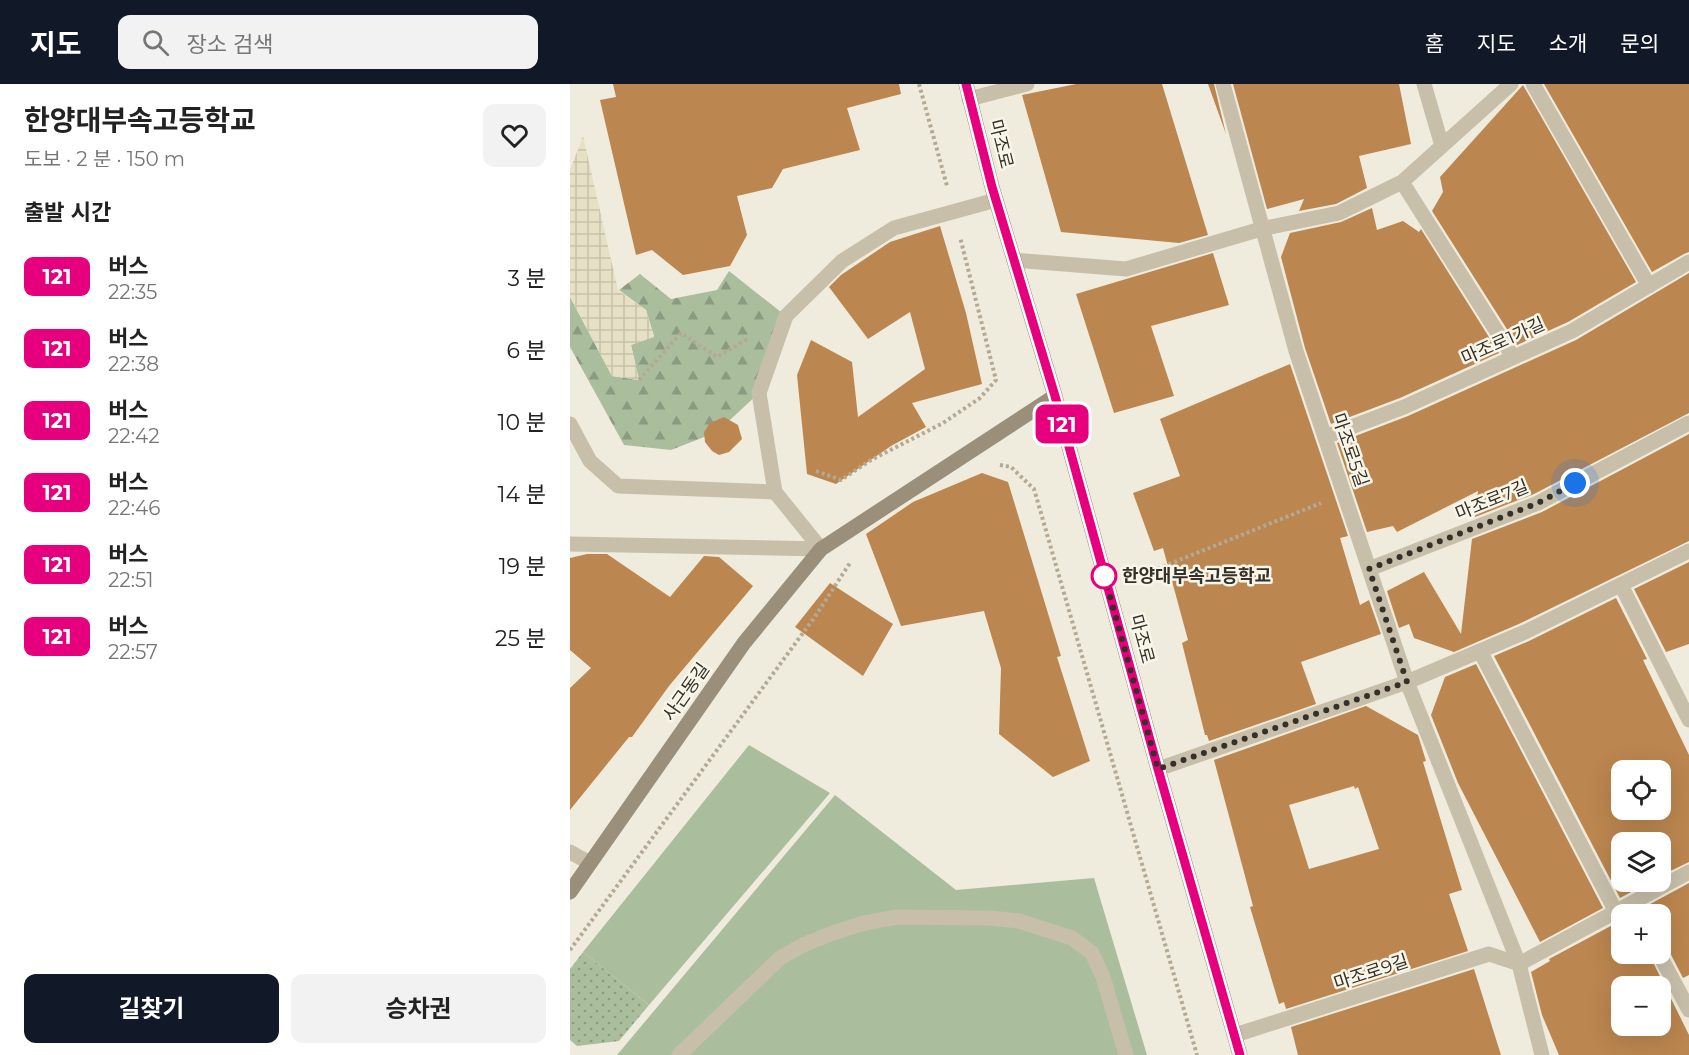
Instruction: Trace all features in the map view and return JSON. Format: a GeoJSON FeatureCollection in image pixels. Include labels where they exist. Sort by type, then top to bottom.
{"type":"FeatureCollection","features":[{"type":"Feature","properties":{"kind":"main road","name":"마조로"},"geometry":{"type":"LineString","coordinates":[[968,91],[996,200],[1055,396],[1240,1055]]}},
{"type":"Feature","properties":{"kind":"main road","name":"사근동길"},"geometry":{"type":"LineString","coordinates":[[570,892],[744,643],[821,549],[1055,396]]}},
{"type":"Feature","properties":{"kind":"street","name":"마조로"},"geometry":{"type":"LineString","coordinates":[[968,91],[1027,84]]}},
{"type":"Feature","properties":{"kind":"street","name":"마조로5길"},"geometry":{"type":"LineString","coordinates":[[1223,84],[1296,351],[1407,682]]}},
{"type":"Feature","properties":{"kind":"street"},"geometry":{"type":"LineString","coordinates":[[1424,84],[1442,146]]}},
{"type":"Feature","properties":{"kind":"street"},"geometry":{"type":"LineString","coordinates":[[1014,260],[1126,269],[1261,229],[1339,213],[1402,182],[1510,84]]}},
{"type":"Feature","properties":{"kind":"street"},"geometry":{"type":"LineString","coordinates":[[1533,84],[1649,286]]}},
{"type":"Feature","properties":{"kind":"street"},"geometry":{"type":"LineString","coordinates":[[1402,182],[1513,357]]}},
{"type":"Feature","properties":{"kind":"street"},"geometry":{"type":"LineString","coordinates":[[821,549],[775,492],[759,393],[786,316],[842,261],[894,228],[996,200]]}},
{"type":"Feature","properties":{"kind":"street","name":"마조로1가길"},"geometry":{"type":"LineString","coordinates":[[1325,437],[1404,407],[1572,331],[1689,262]]}},
{"type":"Feature","properties":{"kind":"street","name":"마조로7길"},"geometry":{"type":"LineString","coordinates":[[1369,569],[1538,503],[1689,423]]}},
{"type":"Feature","properties":{"kind":"street"},"geometry":{"type":"LineString","coordinates":[[570,424],[590,460],[618,486],[775,492]]}},
{"type":"Feature","properties":{"kind":"street"},"geometry":{"type":"LineString","coordinates":[[570,544],[821,549]]}},
{"type":"Feature","properties":{"kind":"street"},"geometry":{"type":"LineString","coordinates":[[1158,769],[1407,682],[1525,632],[1689,551]]}},
{"type":"Feature","properties":{"kind":"street"},"geometry":{"type":"LineString","coordinates":[[1621,585],[1689,720]]}},
{"type":"Feature","properties":{"kind":"street"},"geometry":{"type":"LineString","coordinates":[[1480,651],[1612,904]]}},
{"type":"Feature","properties":{"kind":"street"},"geometry":{"type":"LineString","coordinates":[[1407,682],[1519,964],[1542,1055]]}},
{"type":"Feature","properties":{"kind":"street"},"geometry":{"type":"LineString","coordinates":[[570,852],[590,863]]}},
{"type":"Feature","properties":{"kind":"street"},"geometry":{"type":"LineString","coordinates":[[1643,904],[1689,872]]}},
{"type":"Feature","properties":{"kind":"street"},"geometry":{"type":"LineString","coordinates":[[1519,964],[1611,915]]}},
{"type":"Feature","properties":{"kind":"street"},"geometry":{"type":"LineString","coordinates":[[679,1055],[780,958],[832,933],[864,923],[897,917],[989,918],[1019,921],[1072,938],[1092,953],[1103,977],[1126,1055]]}},
{"type":"Feature","properties":{"kind":"street","name":"마조로9길"},"geometry":{"type":"LineString","coordinates":[[1235,1035],[1489,954],[1519,964]]}},
{"type":"Feature","properties":{"kind":"street"},"geometry":{"type":"LineString","coordinates":[[1664,964],[1689,1010]]}},
{"type":"Feature","properties":{"kind":"path"},"geometry":{"type":"LineString","coordinates":[[816,471],[841,480],[871,460],[944,423],[980,398],[996,380],[919,84]]}},
{"type":"Feature","properties":{"kind":"path"},"geometry":{"type":"LineString","coordinates":[[639,380],[681,333],[717,357],[786,316]]}},
{"type":"Feature","properties":{"kind":"path"},"geometry":{"type":"LineString","coordinates":[[992,464],[1011,467],[1034,489],[1197,1055]]}},
{"type":"Feature","properties":{"kind":"path"},"geometry":{"type":"LineString","coordinates":[[1152,571],[1344,494]]}},
{"type":"Feature","properties":{"kind":"path"},"geometry":{"type":"LineString","coordinates":[[570,950],[807,627],[851,561]]}},
{"type":"Feature","properties":{"kind":"green space"},"geometry":{"type":"Polygon","coordinates":[[[729,271],[786,316],[759,393],[717,432],[671,450],[624,445],[570,347],[570,297],[612,376],[639,380],[631,345],[654,336],[646,310],[619,290],[640,274],[671,299],[717,290],[729,271]]]}},
{"type":"Feature","properties":{"kind":"green space"},"geometry":{"type":"Polygon","coordinates":[[[749,745],[830,793],[649,1005],[583,952],[749,745]]]}},
{"type":"Feature","properties":{"kind":"green space"},"geometry":{"type":"Polygon","coordinates":[[[835,795],[956,890],[1094,878],[1147,1055],[617,1055],[835,795]]]}},
{"type":"Feature","properties":{"kind":"green space"},"geometry":{"type":"Polygon","coordinates":[[[583,952],[649,1005],[619,1041],[577,1046],[570,1040],[570,969],[583,952]]]}},
{"type":"Feature","properties":{"kind":"shaded area"},"geometry":{"type":"Polygon","coordinates":[[[583,136],[618,290],[646,310],[654,337],[631,345],[639,380],[612,376],[570,297],[570,170],[583,136]]]}},
{"type":"Feature","properties":{"kind":"building"},"geometry":{"type":"Polygon","coordinates":[[[613,84],[899,84],[901,94],[847,108],[860,150],[783,169],[772,188],[737,196],[747,235],[730,266],[683,275],[652,250],[636,255],[600,100],[616,97],[613,84]]]}},
{"type":"Feature","properties":{"kind":"building"},"geometry":{"type":"Polygon","coordinates":[[[1076,84],[1162,84],[1208,235],[1179,243],[1061,232],[1022,95],[1076,84]]]}},
{"type":"Feature","properties":{"kind":"building"},"geometry":{"type":"Polygon","coordinates":[[[1208,84],[1214,84],[1226,134],[1208,84]]]}},
{"type":"Feature","properties":{"kind":"building"},"geometry":{"type":"Polygon","coordinates":[[[1233,84],[1399,84],[1411,144],[1359,156],[1367,188],[1336,204],[1299,211],[1304,199],[1267,209],[1233,84]]]}},
{"type":"Feature","properties":{"kind":"building"},"geometry":{"type":"Polygon","coordinates":[[[1544,84],[1689,84],[1689,252],[1652,272],[1544,84]]]}},
{"type":"Feature","properties":{"kind":"building"},"geometry":{"type":"Polygon","coordinates":[[[1523,85],[1636,282],[1568,322],[1517,345],[1432,211],[1443,192],[1440,177],[1523,85]]]}},
{"type":"Feature","properties":{"kind":"building"},"geometry":{"type":"Polygon","coordinates":[[[1372,208],[1377,230],[1403,221],[1419,232],[1421,229],[1499,353],[1400,398],[1331,424],[1305,348],[1281,257],[1290,233],[1341,222],[1372,208]]]}},
{"type":"Feature","properties":{"kind":"building"},"geometry":{"type":"Polygon","coordinates":[[[940,226],[966,313],[982,384],[912,403],[926,427],[891,446],[836,484],[807,474],[797,375],[811,340],[852,362],[858,417],[925,369],[910,312],[868,339],[829,287],[841,275],[890,242],[940,226]]]}},
{"type":"Feature","properties":{"kind":"building"},"geometry":{"type":"Polygon","coordinates":[[[1213,253],[1229,305],[1151,326],[1174,396],[1114,413],[1076,294],[1213,253]]]}},
{"type":"Feature","properties":{"kind":"building"},"geometry":{"type":"Polygon","coordinates":[[[1689,273],[1689,413],[1534,494],[1475,517],[1478,491],[1397,532],[1393,526],[1367,532],[1337,443],[1408,416],[1576,340],[1689,273]]]}},
{"type":"Feature","properties":{"kind":"building"},"geometry":{"type":"Polygon","coordinates":[[[1290,364],[1348,536],[1340,538],[1360,605],[1369,600],[1381,634],[1301,662],[1316,704],[1209,741],[1205,735],[1182,643],[1188,640],[1163,548],[1154,551],[1133,493],[1180,476],[1160,419],[1290,364]]]}},
{"type":"Feature","properties":{"kind":"building"},"geometry":{"type":"Polygon","coordinates":[[[724,417],[738,425],[742,439],[729,452],[719,455],[712,451],[705,442],[704,432],[710,423],[724,417]]]}},
{"type":"Feature","properties":{"kind":"building"},"geometry":{"type":"Polygon","coordinates":[[[1689,434],[1689,541],[1521,623],[1454,652],[1414,638],[1409,624],[1399,628],[1387,591],[1424,572],[1461,634],[1472,539],[1542,512],[1689,434]]]}},
{"type":"Feature","properties":{"kind":"building"},"geometry":{"type":"Polygon","coordinates":[[[982,473],[1008,482],[1061,656],[1057,657],[1090,761],[1053,777],[999,734],[1001,668],[984,611],[901,626],[866,534],[913,502],[982,473]]]}},
{"type":"Feature","properties":{"kind":"building"},"geometry":{"type":"Polygon","coordinates":[[[587,554],[607,554],[670,597],[704,556],[719,557],[753,586],[669,686],[632,737],[629,737],[570,810],[570,688],[591,668],[570,650],[570,558],[587,554]]]}},
{"type":"Feature","properties":{"kind":"building"},"geometry":{"type":"Polygon","coordinates":[[[1689,562],[1689,644],[1666,652],[1634,589],[1689,562]]]}},
{"type":"Feature","properties":{"kind":"building"},"geometry":{"type":"Polygon","coordinates":[[[830,583],[893,624],[863,676],[795,627],[830,583]]]}},
{"type":"Feature","properties":{"kind":"building"},"geometry":{"type":"Polygon","coordinates":[[[1616,598],[1647,659],[1643,660],[1689,755],[1689,862],[1671,871],[1671,832],[1611,832],[1611,881],[1494,656],[1616,598]]]}},
{"type":"Feature","properties":{"kind":"building"},"geometry":{"type":"Polygon","coordinates":[[[1476,664],[1603,908],[1540,942],[1458,783],[1431,715],[1445,677],[1476,664]]]}},
{"type":"Feature","properties":{"kind":"building"},"geometry":{"type":"Polygon","coordinates":[[[1366,706],[1418,735],[1426,761],[1423,762],[1462,890],[1449,894],[1468,951],[1286,1009],[1284,1002],[1279,1004],[1250,907],[1253,906],[1214,760],[1366,706]],[[1354,786],[1289,805],[1309,869],[1379,849],[1358,787],[1355,789],[1354,786]]]}},
{"type":"Feature","properties":{"kind":"building"},"geometry":{"type":"Polygon","coordinates":[[[1689,883],[1689,975],[1683,978],[1671,955],[1671,904],[1650,904],[1689,883]]]}},
{"type":"Feature","properties":{"kind":"building"},"geometry":{"type":"Polygon","coordinates":[[[1617,892],[1631,892],[1620,898],[1617,892]]]}},
{"type":"Feature","properties":{"kind":"building"},"geometry":{"type":"Polygon","coordinates":[[[1611,926],[1611,964],[1654,964],[1660,976],[1611,976],[1611,1036],[1671,1036],[1671,999],[1689,1035],[1689,1055],[1559,1055],[1542,1015],[1531,972],[1550,961],[1549,959],[1611,926]]]}},
{"type":"Feature","properties":{"kind":"building"},"geometry":{"type":"Polygon","coordinates":[[[1474,969],[1501,1055],[1298,1055],[1291,1027],[1474,969]]]}},
{"type":"Feature","properties":{"kind":"bus line","name":"121"},"geometry":{"type":"LineString","coordinates":[[966,84],[992,187],[1055,396],[1240,1055]]}},
{"type":"Feature","properties":{"kind":"place","name":"한양대부속고등학교"},"geometry":{"type":"Point","coordinates":[1104,576]}},
{"type":"Feature","properties":{"kind":"route"},"geometry":{"type":"LineString","coordinates":[[1104,576],[1103,571],[1158,769],[1407,682],[1369,569],[1538,503],[1575,483]]}}]}
